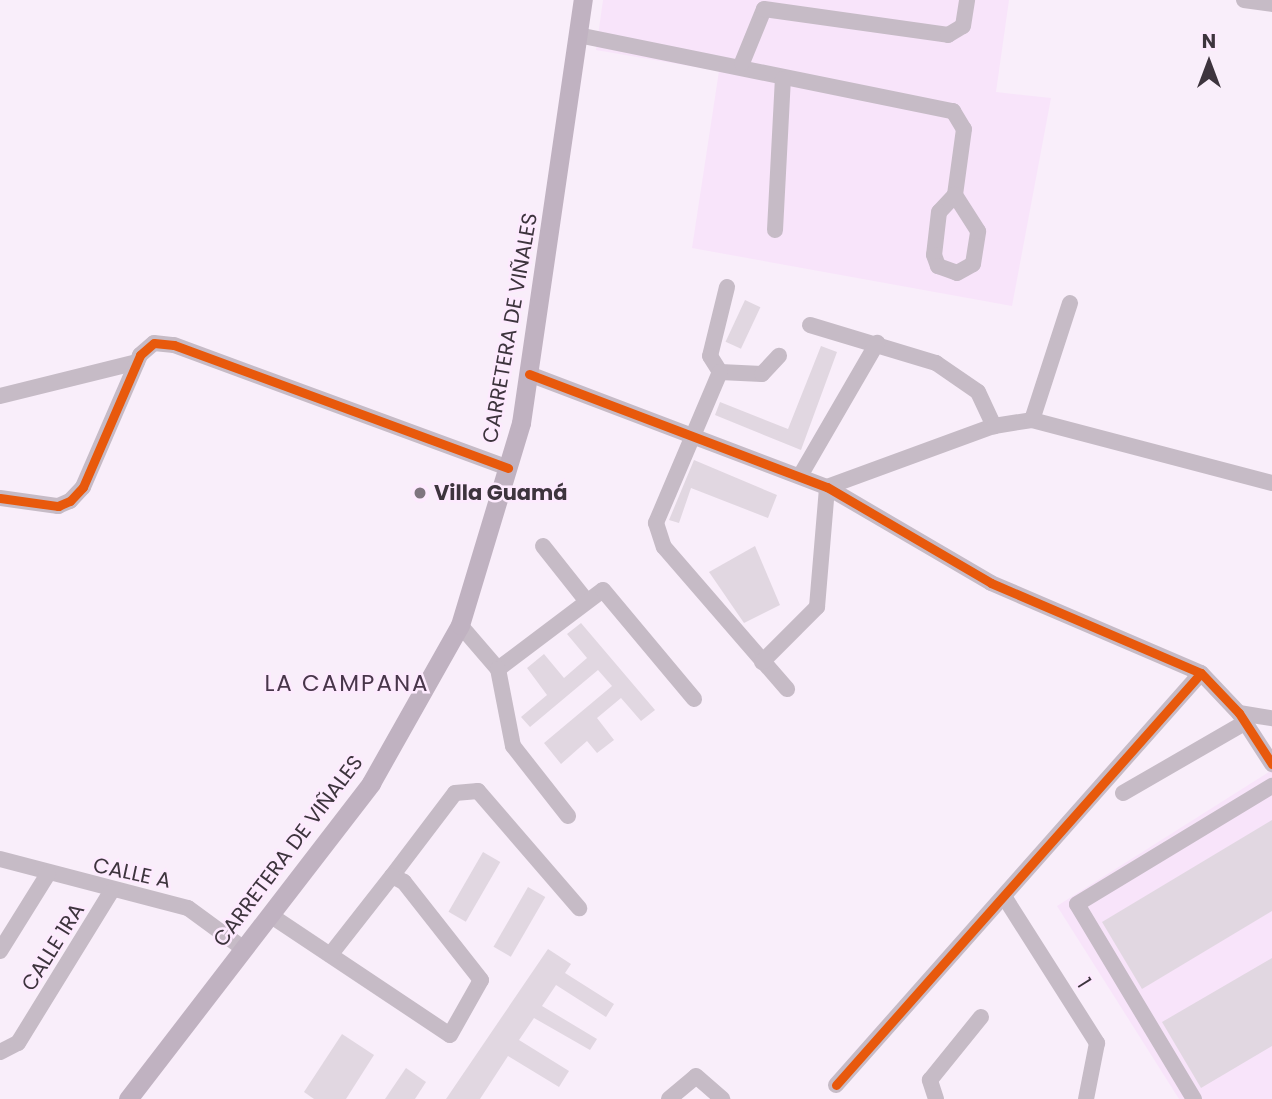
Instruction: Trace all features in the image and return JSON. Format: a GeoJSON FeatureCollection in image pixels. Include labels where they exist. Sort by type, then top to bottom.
{"type":"FeatureCollection","features":[{"type":"Feature","properties":{"kind":"main road","name":"CARRETERA DE VIÑALES"},"geometry":{"type":"LineString","coordinates":[[128,1099],[371,783],[460,625],[508,468],[528,374],[583,0]]}},
{"type":"Feature","properties":{"kind":"street"},"geometry":{"type":"LineString","coordinates":[[742,63],[765,5],[948,35],[963,26],[967,0]]}},
{"type":"Feature","properties":{"kind":"street"},"geometry":{"type":"LineString","coordinates":[[1244,0],[1272,4]]}},
{"type":"Feature","properties":{"kind":"street"},"geometry":{"type":"LineString","coordinates":[[578,35],[742,63],[782,79],[953,111],[964,129],[955,195]]}},
{"type":"Feature","properties":{"kind":"street"},"geometry":{"type":"LineString","coordinates":[[775,230],[782,79]]}},
{"type":"Feature","properties":{"kind":"street"},"geometry":{"type":"LineString","coordinates":[[720,372],[710,356],[727,286]]}},
{"type":"Feature","properties":{"kind":"street"},"geometry":{"type":"LineString","coordinates":[[1032,420],[1070,303]]}},
{"type":"Feature","properties":{"kind":"street"},"geometry":{"type":"LineString","coordinates":[[810,325],[877,343],[936,363],[968,382],[994,426]]}},
{"type":"Feature","properties":{"kind":"street"},"geometry":{"type":"LineString","coordinates":[[0,498],[58,506],[70,501],[83,488],[137,362],[154,343],[174,345],[508,468]]}},
{"type":"Feature","properties":{"kind":"street"},"geometry":{"type":"LineString","coordinates":[[800,476],[877,343]]}},
{"type":"Feature","properties":{"kind":"street"},"geometry":{"type":"LineString","coordinates":[[720,372],[762,374],[779,356]]}},
{"type":"Feature","properties":{"kind":"street"},"geometry":{"type":"LineString","coordinates":[[0,396],[137,362]]}},
{"type":"Feature","properties":{"kind":"street"},"geometry":{"type":"LineString","coordinates":[[720,372],[690,435],[656,523],[664,547],[787,689]]}},
{"type":"Feature","properties":{"kind":"street"},"geometry":{"type":"LineString","coordinates":[[528,374],[827,486],[991,583],[1201,673],[1243,718],[1272,765]]}},
{"type":"Feature","properties":{"kind":"street"},"geometry":{"type":"LineString","coordinates":[[827,486],[994,426],[1032,420],[1272,483]]}},
{"type":"Feature","properties":{"kind":"street"},"geometry":{"type":"LineString","coordinates":[[762,663],[817,607],[827,486]]}},
{"type":"Feature","properties":{"kind":"street"},"geometry":{"type":"LineString","coordinates":[[543,546],[586,599]]}},
{"type":"Feature","properties":{"kind":"street"},"geometry":{"type":"LineString","coordinates":[[498,669],[586,599],[607,592],[694,699]]}},
{"type":"Feature","properties":{"kind":"street"},"geometry":{"type":"LineString","coordinates":[[460,625],[498,669],[513,746],[568,816]]}},
{"type":"Feature","properties":{"kind":"street"},"geometry":{"type":"LineString","coordinates":[[836,1086],[1005,898],[1201,673]]}},
{"type":"Feature","properties":{"kind":"street"},"geometry":{"type":"LineString","coordinates":[[1124,793],[1243,718],[1272,718]]}},
{"type":"Feature","properties":{"kind":"street"},"geometry":{"type":"LineString","coordinates":[[1194,1099],[1077,904],[1272,786]]}},
{"type":"Feature","properties":{"kind":"street"},"geometry":{"type":"LineString","coordinates":[[330,955],[455,793],[478,791],[579,908]]}},
{"type":"Feature","properties":{"kind":"street","name":"CALLE A"},"geometry":{"type":"LineString","coordinates":[[0,859],[111,892],[140,893],[188,908],[244,949]]}},
{"type":"Feature","properties":{"kind":"street"},"geometry":{"type":"LineString","coordinates":[[0,951],[48,874]]}},
{"type":"Feature","properties":{"kind":"street"},"geometry":{"type":"LineString","coordinates":[[270,915],[450,1035],[481,980],[404,882],[392,876]]}},
{"type":"Feature","properties":{"kind":"street","name":"CALLE 1RA"},"geometry":{"type":"LineString","coordinates":[[0,1052],[18,1043],[111,892]]}},
{"type":"Feature","properties":{"kind":"street","name":"1"},"geometry":{"type":"LineString","coordinates":[[1005,898],[1097,1043],[1086,1099]]}},
{"type":"Feature","properties":{"kind":"street"},"geometry":{"type":"LineString","coordinates":[[936,1099],[930,1080],[981,1017]]}},
{"type":"Feature","properties":{"kind":"street"},"geometry":{"type":"LineString","coordinates":[[669,1099],[696,1076],[722,1099]]}},
{"type":"Feature","properties":{"kind":"shaded area"},"geometry":{"type":"Polygon","coordinates":[[[603,0],[1009,0],[996,92],[1051,98],[1012,306],[692,248],[719,71],[596,50],[603,0]]]}},
{"type":"Feature","properties":{"kind":"shaded area"},"geometry":{"type":"Polygon","coordinates":[[[1272,770],[1272,1099],[1179,1099],[1057,906],[1272,770]]]}},
{"type":"Feature","properties":{"kind":"building"},"geometry":{"type":"Polygon","coordinates":[[[745,300],[760,307],[741,349],[726,342],[745,300]]]}},
{"type":"Feature","properties":{"kind":"building"},"geometry":{"type":"Polygon","coordinates":[[[821,346],[837,352],[801,450],[715,415],[720,402],[788,429],[821,346]]]}},
{"type":"Feature","properties":{"kind":"building"},"geometry":{"type":"Polygon","coordinates":[[[694,460],[777,495],[768,518],[691,488],[679,523],[669,520],[694,460]]]}},
{"type":"Feature","properties":{"kind":"building"},"geometry":{"type":"Polygon","coordinates":[[[755,546],[780,605],[744,623],[709,572],[755,546]]]}},
{"type":"Feature","properties":{"kind":"building"},"geometry":{"type":"Polygon","coordinates":[[[581,623],[655,710],[641,721],[621,698],[597,718],[614,740],[597,753],[587,741],[561,764],[544,743],[612,686],[598,670],[530,727],[521,717],[547,695],[527,668],[544,654],[564,678],[587,658],[567,634],[581,623]]]}},
{"type":"Feature","properties":{"kind":"building"},"geometry":{"type":"Polygon","coordinates":[[[1272,820],[1272,911],[1142,989],[1102,922],[1272,820]]]}},
{"type":"Feature","properties":{"kind":"building"},"geometry":{"type":"Polygon","coordinates":[[[483,852],[500,862],[466,922],[448,912],[483,852]]]}},
{"type":"Feature","properties":{"kind":"building"},"geometry":{"type":"Polygon","coordinates":[[[528,887],[545,897],[511,957],[494,947],[528,887]]]}},
{"type":"Feature","properties":{"kind":"building"},"geometry":{"type":"Polygon","coordinates":[[[548,949],[571,964],[565,973],[614,1004],[606,1017],[556,985],[542,1006],[597,1039],[590,1050],[534,1018],[519,1040],[569,1071],[559,1087],[508,1056],[480,1099],[446,1099],[548,949]]]}},
{"type":"Feature","properties":{"kind":"building"},"geometry":{"type":"Polygon","coordinates":[[[1272,958],[1272,1046],[1201,1088],[1162,1022],[1272,958]]]}},
{"type":"Feature","properties":{"kind":"building"},"geometry":{"type":"Polygon","coordinates":[[[342,1034],[374,1055],[346,1099],[314,1099],[304,1092],[342,1034]]]}},
{"type":"Feature","properties":{"kind":"building"},"geometry":{"type":"Polygon","coordinates":[[[406,1068],[426,1082],[415,1099],[385,1099],[406,1068]]]}},
{"type":"Feature","properties":{"kind":"cycle path"},"geometry":{"type":"LineString","coordinates":[[0,498],[58,506],[70,501],[83,487],[140,355],[154,343],[174,345],[508,468]]}},
{"type":"Feature","properties":{"kind":"cycle path"},"geometry":{"type":"LineString","coordinates":[[529,374],[827,487],[991,583],[1201,673],[1239,713],[1272,764]]}},
{"type":"Feature","properties":{"kind":"cycle path"},"geometry":{"type":"LineString","coordinates":[[836,1085],[1201,673]]}},
{"type":"Feature","properties":{"kind":"place","name":"Villa Guamá"},"geometry":{"type":"Point","coordinates":[420,493]}},
{"type":"Feature","properties":{"kind":"district","name":"LA CAMPANA"},"geometry":{"type":"Point","coordinates":[347,683]}}]}
